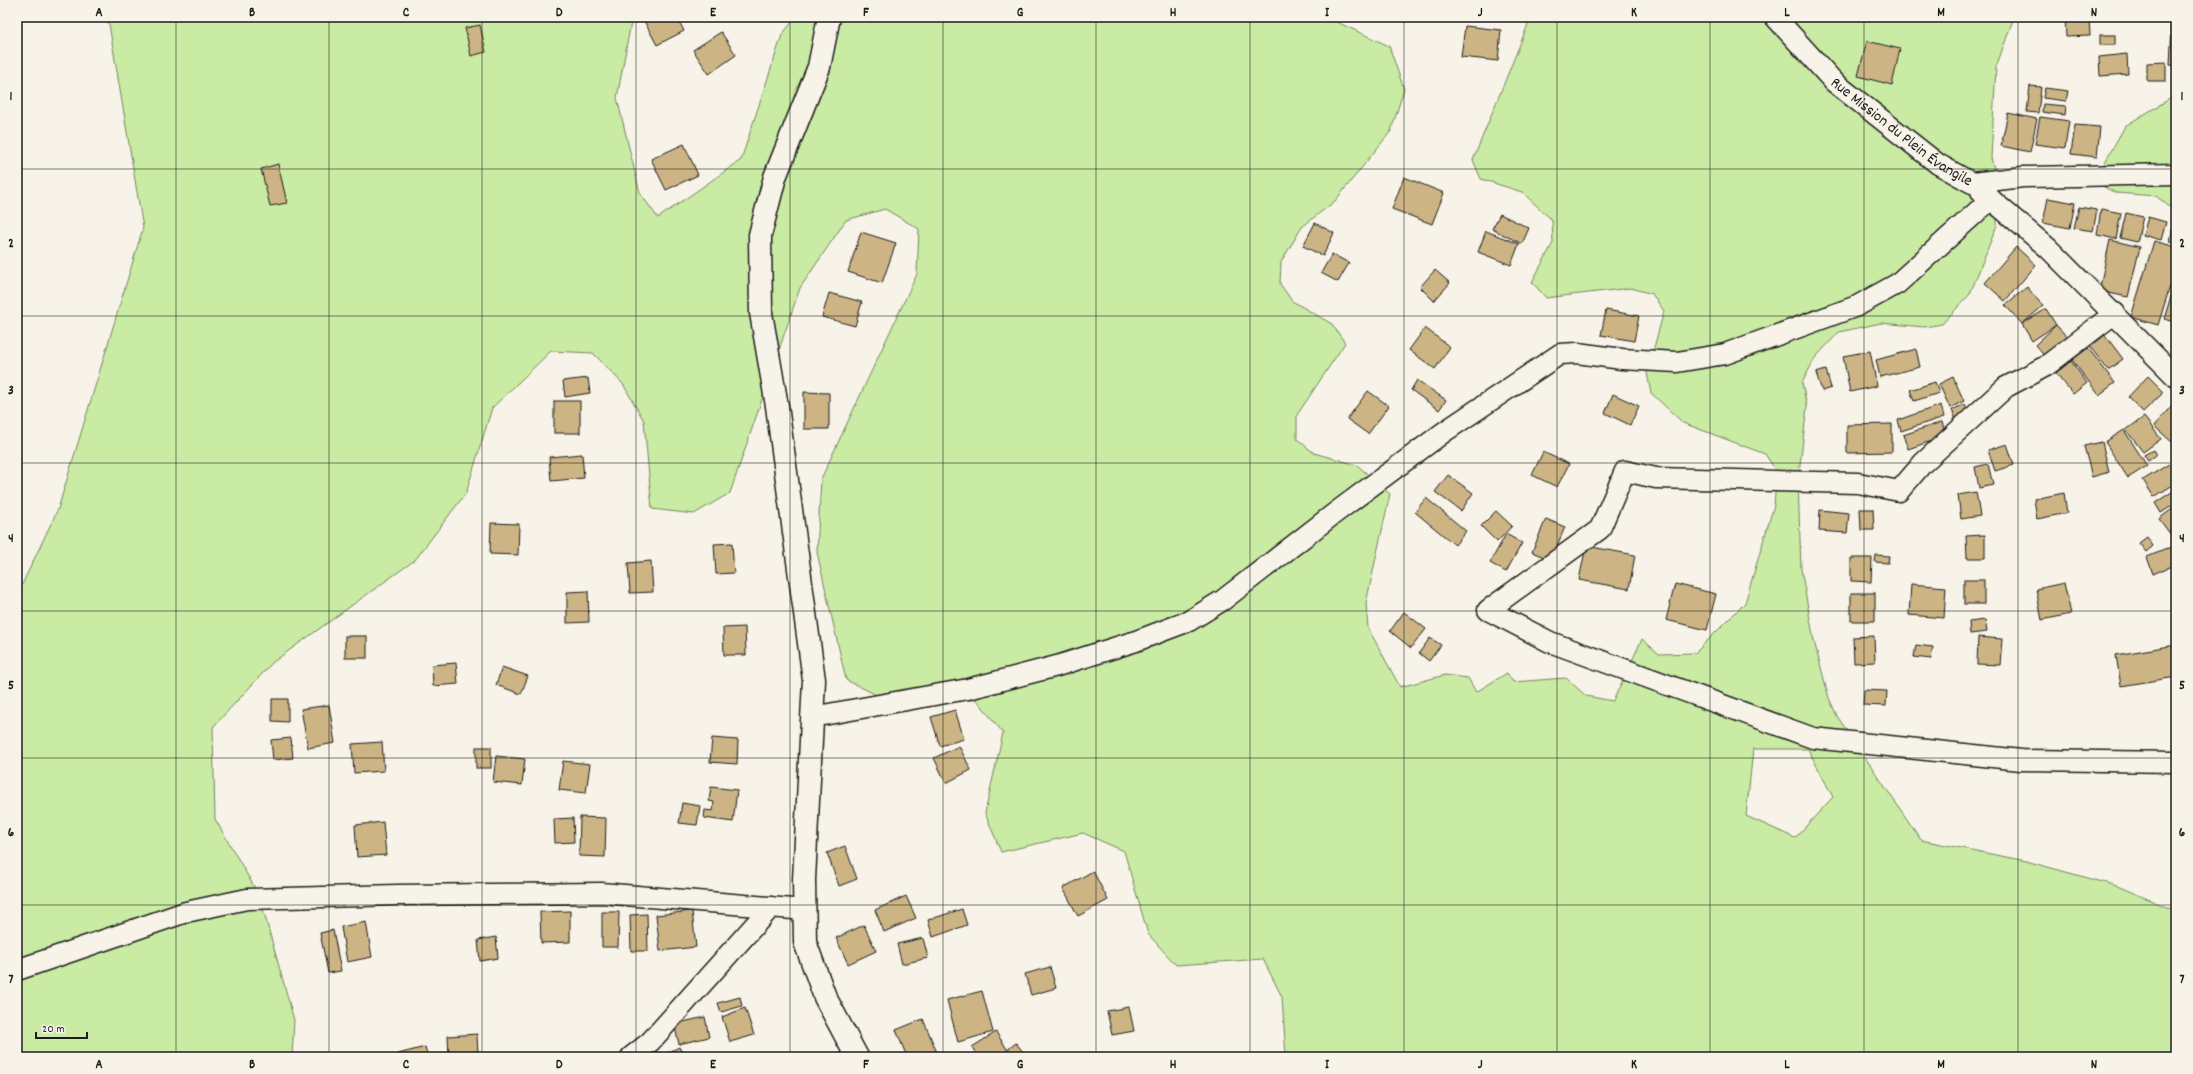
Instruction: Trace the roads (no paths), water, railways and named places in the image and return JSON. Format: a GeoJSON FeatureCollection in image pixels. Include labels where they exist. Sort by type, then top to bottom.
{"type":"FeatureCollection","features":[{"type":"Feature","properties":{"kind":"street"},"geometry":{"type":"LineString","coordinates":[[829,17],[819,67],[775,177],[760,235],[761,313],[777,406],[788,502],[812,658],[814,680],[804,872],[805,942],[825,997],[857,1057]]}},
{"type":"Feature","properties":{"kind":"street","name":"Rue Mission du Plein Évangile"},"geometry":{"type":"LineString","coordinates":[[1776,17],[1834,82],[1938,164],[1972,183],[2023,177],[2176,174]]}},
{"type":"Feature","properties":{"kind":"street"},"geometry":{"type":"LineString","coordinates":[[1972,183],[2048,248],[2176,377]]}},
{"type":"Feature","properties":{"kind":"street"},"geometry":{"type":"LineString","coordinates":[[812,717],[976,687],[1072,661],[1136,641],[1189,620],[1223,600],[1335,513],[1444,432],[1560,354],[1577,353],[1622,359],[1677,362],[1725,354],[1857,306],[1897,284],[1991,200]]}},
{"type":"Feature","properties":{"kind":"street"},"geometry":{"type":"LineString","coordinates":[[2114,313],[2046,366],[2006,387],[1923,463],[1899,491],[1858,483],[1656,478],[1625,471],[1600,529],[1488,610],[1550,642],[1814,738],[2021,760],[2176,762]]}},
{"type":"Feature","properties":{"kind":"street"},"geometry":{"type":"LineString","coordinates":[[17,970],[186,912],[247,899],[396,895],[601,893],[804,910]]}},
{"type":"Feature","properties":{"kind":"street"},"geometry":{"type":"LineString","coordinates":[[631,1057],[650,1042],[771,907]]}}]}
